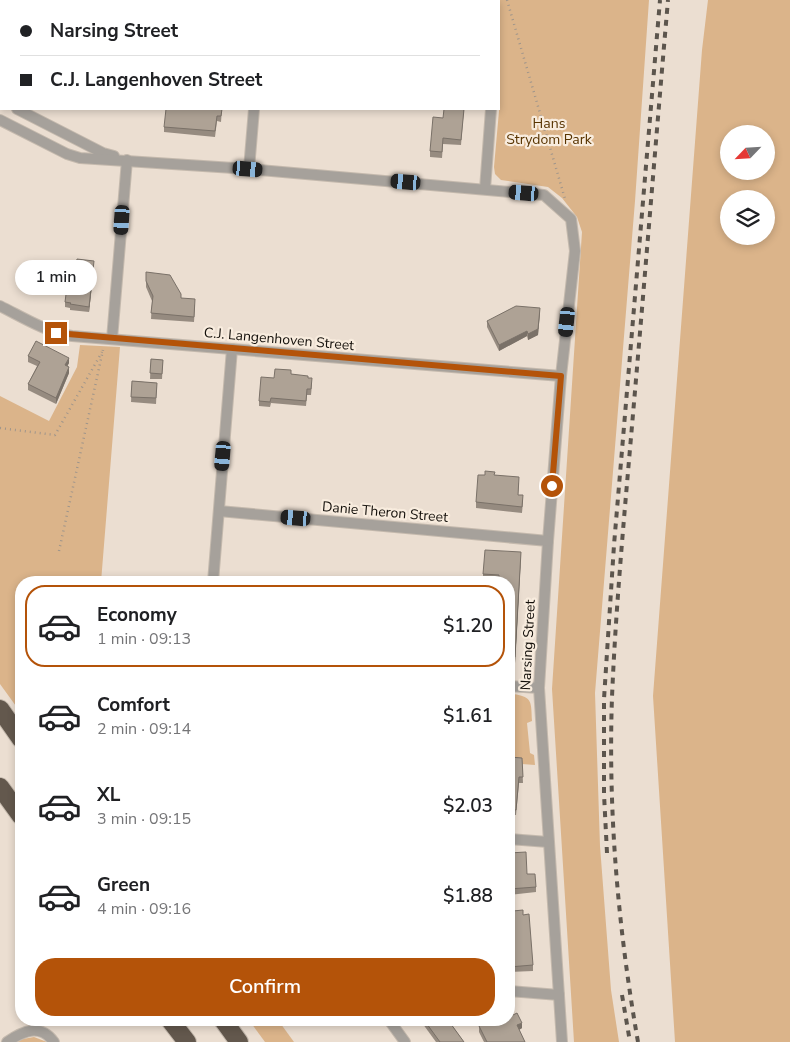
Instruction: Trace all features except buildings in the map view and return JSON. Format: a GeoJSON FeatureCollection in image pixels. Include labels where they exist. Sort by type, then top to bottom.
{"type":"FeatureCollection","features":[{"type":"Feature","properties":{"kind":"highway"},"geometry":{"type":"LineString","coordinates":[[0,709],[15,730]]}},
{"type":"Feature","properties":{"kind":"highway"},"geometry":{"type":"LineString","coordinates":[[0,787],[15,808]]}},
{"type":"Feature","properties":{"kind":"highway"},"geometry":{"type":"LineString","coordinates":[[169,1026],[181,1042]]}},
{"type":"Feature","properties":{"kind":"highway"},"geometry":{"type":"LineString","coordinates":[[175,1026],[187,1042]]}},
{"type":"Feature","properties":{"kind":"highway"},"geometry":{"type":"LineString","coordinates":[[227,1026],[239,1042]]}},
{"type":"Feature","properties":{"kind":"street"},"geometry":{"type":"LineString","coordinates":[[19,110],[103,153],[126,160]]}},
{"type":"Feature","properties":{"kind":"street"},"geometry":{"type":"LineString","coordinates":[[248,169],[254,110]]}},
{"type":"Feature","properties":{"kind":"street"},"geometry":{"type":"LineString","coordinates":[[485,189],[491,110]]}},
{"type":"Feature","properties":{"kind":"street"},"geometry":{"type":"LineString","coordinates":[[0,120],[67,154],[80,158],[248,169],[544,195],[571,219]]}},
{"type":"Feature","properties":{"kind":"street"},"geometry":{"type":"LineString","coordinates":[[112,338],[126,160]]}},
{"type":"Feature","properties":{"kind":"street","name":"Narsing Street"},"geometry":{"type":"LineString","coordinates":[[562,1042],[539,688],[561,376],[575,251],[571,219]]}},
{"type":"Feature","properties":{"kind":"street","name":"C.J. Langenhoven Street"},"geometry":{"type":"LineString","coordinates":[[0,306],[56,333],[561,376]]}},
{"type":"Feature","properties":{"kind":"street"},"geometry":{"type":"LineString","coordinates":[[214,576],[232,348]]}},
{"type":"Feature","properties":{"kind":"street","name":"Danie Theron Street"},"geometry":{"type":"LineString","coordinates":[[219,510],[548,541]]}},
{"type":"Feature","properties":{"kind":"street"},"geometry":{"type":"LineString","coordinates":[[515,686],[539,688]]}},
{"type":"Feature","properties":{"kind":"street"},"geometry":{"type":"LineString","coordinates":[[515,839],[548,842]]}},
{"type":"Feature","properties":{"kind":"street"},"geometry":{"type":"LineString","coordinates":[[515,991],[559,995]]}},
{"type":"Feature","properties":{"kind":"street"},"geometry":{"type":"LineString","coordinates":[[393,1026],[405,1042]]}},
{"type":"Feature","properties":{"kind":"street"},"geometry":{"type":"LineString","coordinates":[[7,1042],[19,1033],[27,1030],[43,1033],[54,1042]]}},
{"type":"Feature","properties":{"kind":"path"},"geometry":{"type":"LineString","coordinates":[[507,0],[571,219]]}},
{"type":"Feature","properties":{"kind":"path"},"geometry":{"type":"LineString","coordinates":[[0,428],[55,435],[103,350],[112,338]]}},
{"type":"Feature","properties":{"kind":"path"},"geometry":{"type":"LineString","coordinates":[[59,551],[103,350]]}},
{"type":"Feature","properties":{"kind":"green space","name":"Hans Strydom Park"},"geometry":{"type":"Polygon","coordinates":[[[500,0],[649,0],[635,201],[595,693],[600,846],[611,990],[619,1042],[574,1042],[552,689],[582,232],[577,217],[562,198],[548,187],[501,180],[495,174],[494,167],[500,110],[500,0]]]}},
{"type":"Feature","properties":{"kind":"green space"},"geometry":{"type":"Polygon","coordinates":[[[708,0],[790,0],[790,1042],[675,1042],[653,696],[702,50],[708,0]]]}},
{"type":"Feature","properties":{"kind":"green space"},"geometry":{"type":"Polygon","coordinates":[[[80,345],[120,347],[101,576],[15,576],[15,705],[0,684],[0,396],[49,421],[77,367],[80,345]]]}},
{"type":"Feature","properties":{"kind":"green space"},"geometry":{"type":"Polygon","coordinates":[[[515,695],[528,699],[531,705],[532,721],[527,723],[530,753],[534,755],[535,765],[515,763],[515,695]]]}},
{"type":"Feature","properties":{"kind":"green space"},"geometry":{"type":"Polygon","coordinates":[[[253,1026],[282,1026],[294,1042],[265,1042],[253,1026]]]}},
{"type":"Feature","properties":{"kind":"green space"},"geometry":{"type":"Polygon","coordinates":[[[34,1037],[47,1042],[17,1042],[23,1039],[34,1037]]]}},
{"type":"Feature","properties":{"kind":"railway"},"geometry":{"type":"LineString","coordinates":[[607,853],[604,794],[604,699],[614,545],[660,0]]}},
{"type":"Feature","properties":{"kind":"railway"},"geometry":{"type":"LineString","coordinates":[[638,1042],[625,956],[616,870],[613,827],[612,697],[621,555],[668,0]]}},
{"type":"Feature","properties":{"kind":"railway"},"geometry":{"type":"LineString","coordinates":[[622,995],[630,1042]]}},
{"type":"Feature","properties":{"kind":"route"},"geometry":{"type":"LineString","coordinates":[[56,333],[72,336],[561,376],[552,486]]}}]}
